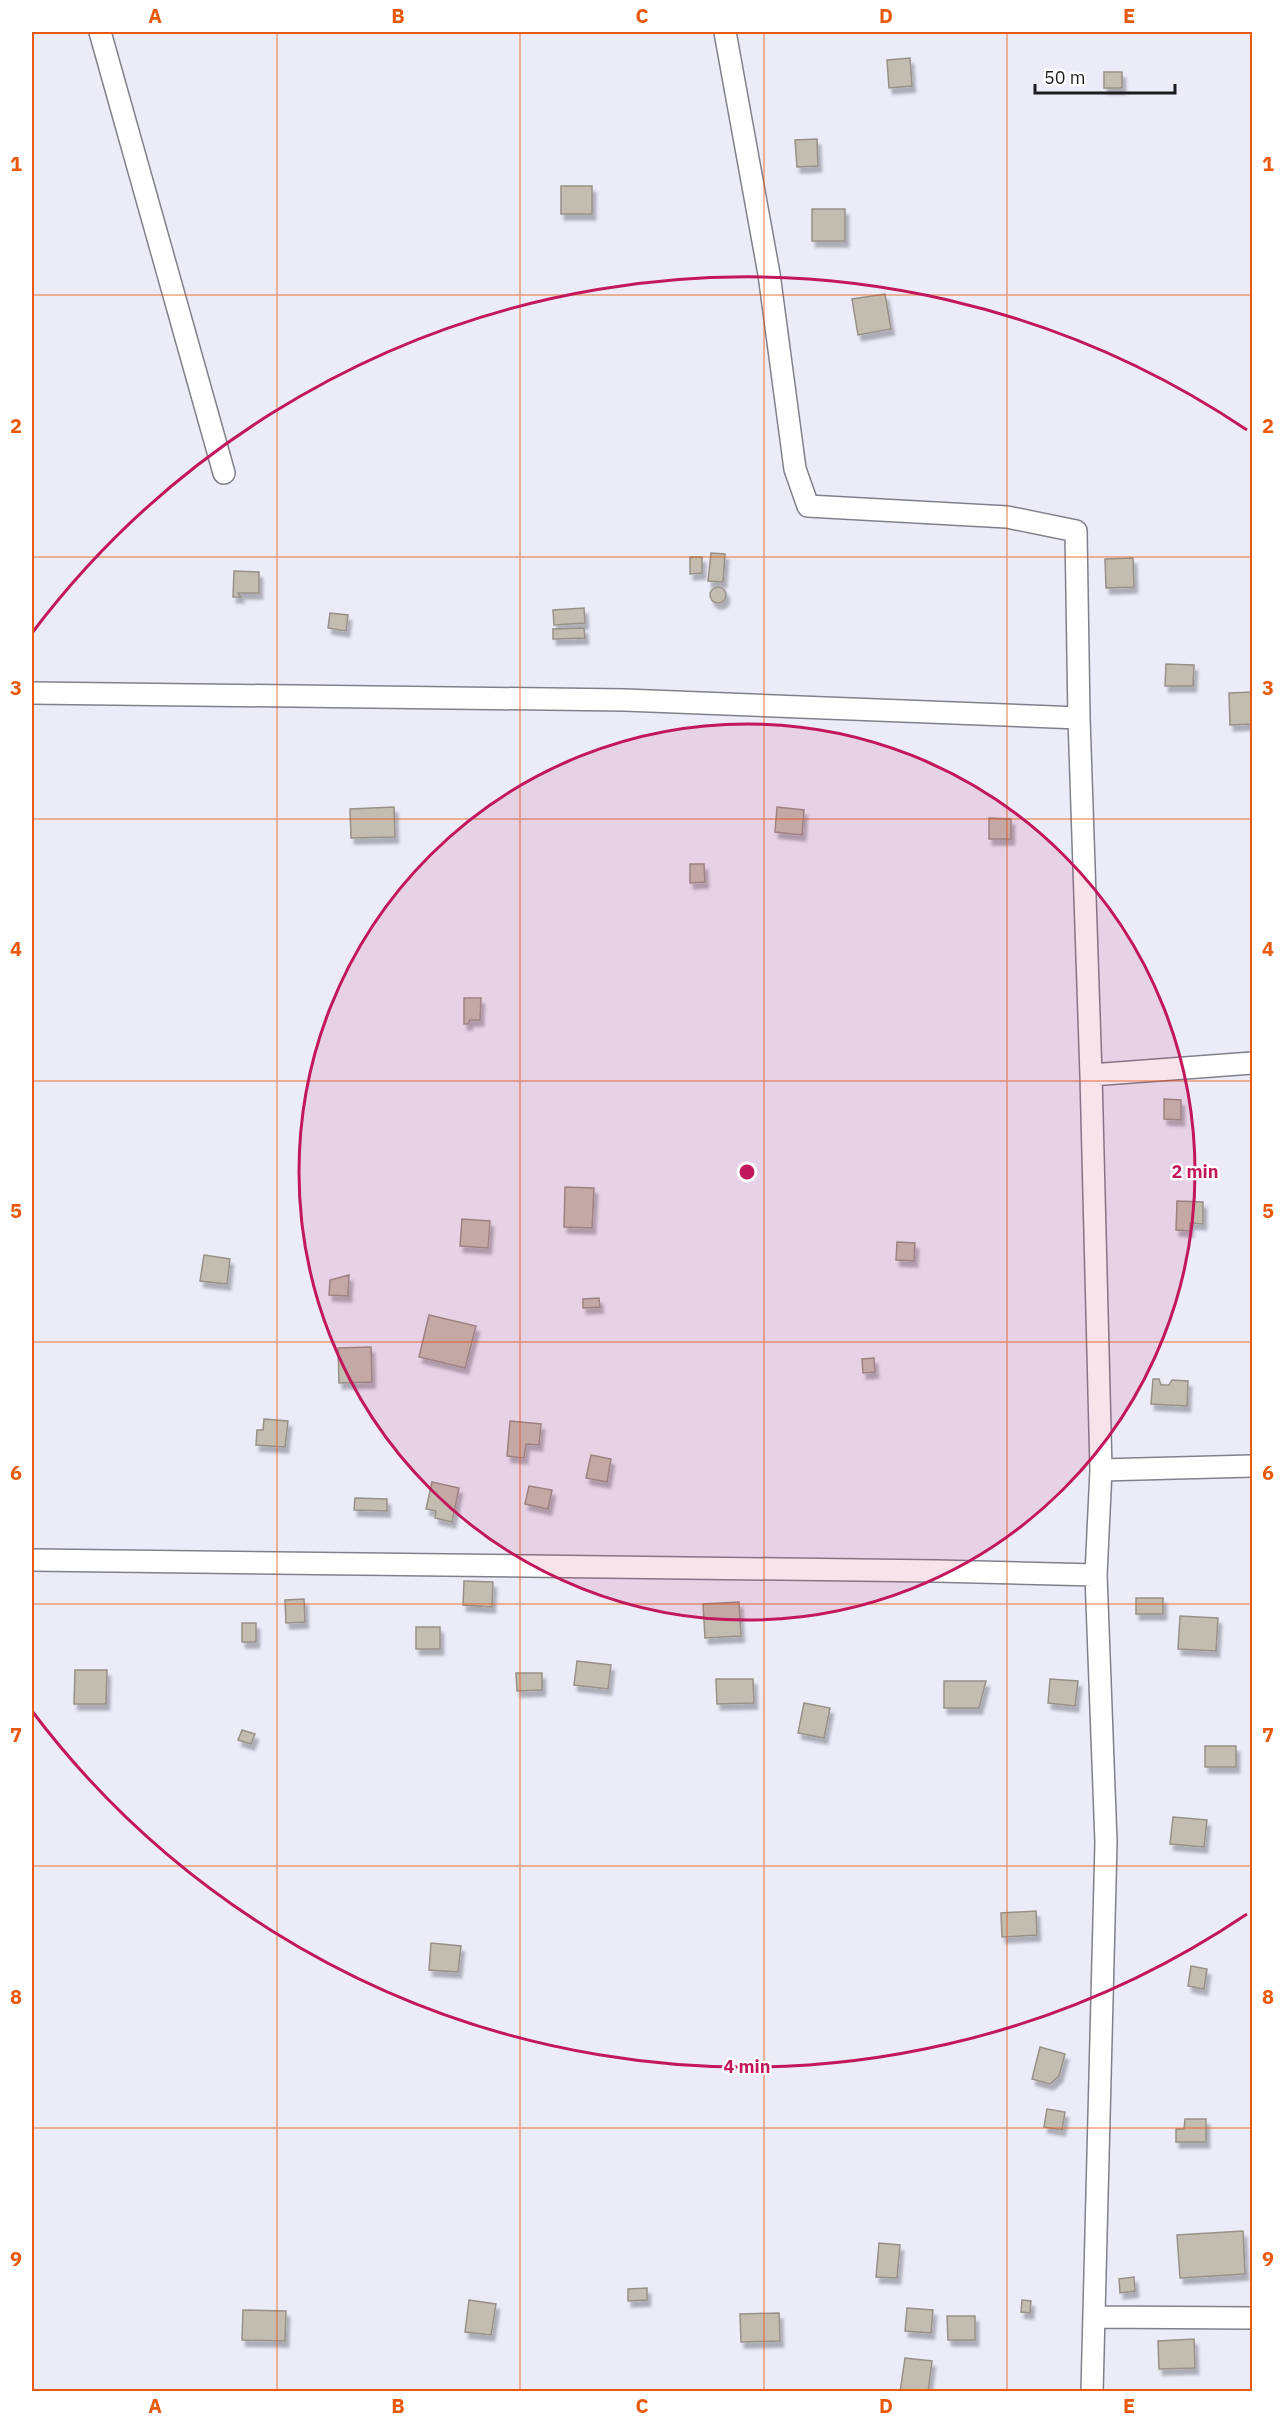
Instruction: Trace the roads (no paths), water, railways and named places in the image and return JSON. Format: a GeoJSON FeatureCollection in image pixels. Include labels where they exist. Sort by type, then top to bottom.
{"type":"FeatureCollection","features":[{"type":"Feature","properties":{"kind":"street"},"geometry":{"type":"LineString","coordinates":[[100,32],[224,473]]}},
{"type":"Feature","properties":{"kind":"street"},"geometry":{"type":"LineString","coordinates":[[725,32],[769,274],[795,469],[808,506],[1007,517],[1076,531],[1079,718],[1101,1470],[1096,1575],[1106,1842],[1092,2391]]}},
{"type":"Feature","properties":{"kind":"street"},"geometry":{"type":"LineString","coordinates":[[32,693],[625,700],[1079,718]]}},
{"type":"Feature","properties":{"kind":"street"},"geometry":{"type":"LineString","coordinates":[[1091,1075],[1252,1063]]}},
{"type":"Feature","properties":{"kind":"street"},"geometry":{"type":"LineString","coordinates":[[1101,1470],[1252,1466]]}},
{"type":"Feature","properties":{"kind":"street"},"geometry":{"type":"LineString","coordinates":[[32,1560],[1096,1575]]}},
{"type":"Feature","properties":{"kind":"street"},"geometry":{"type":"LineString","coordinates":[[1094,2317],[1252,2318]]}}]}
